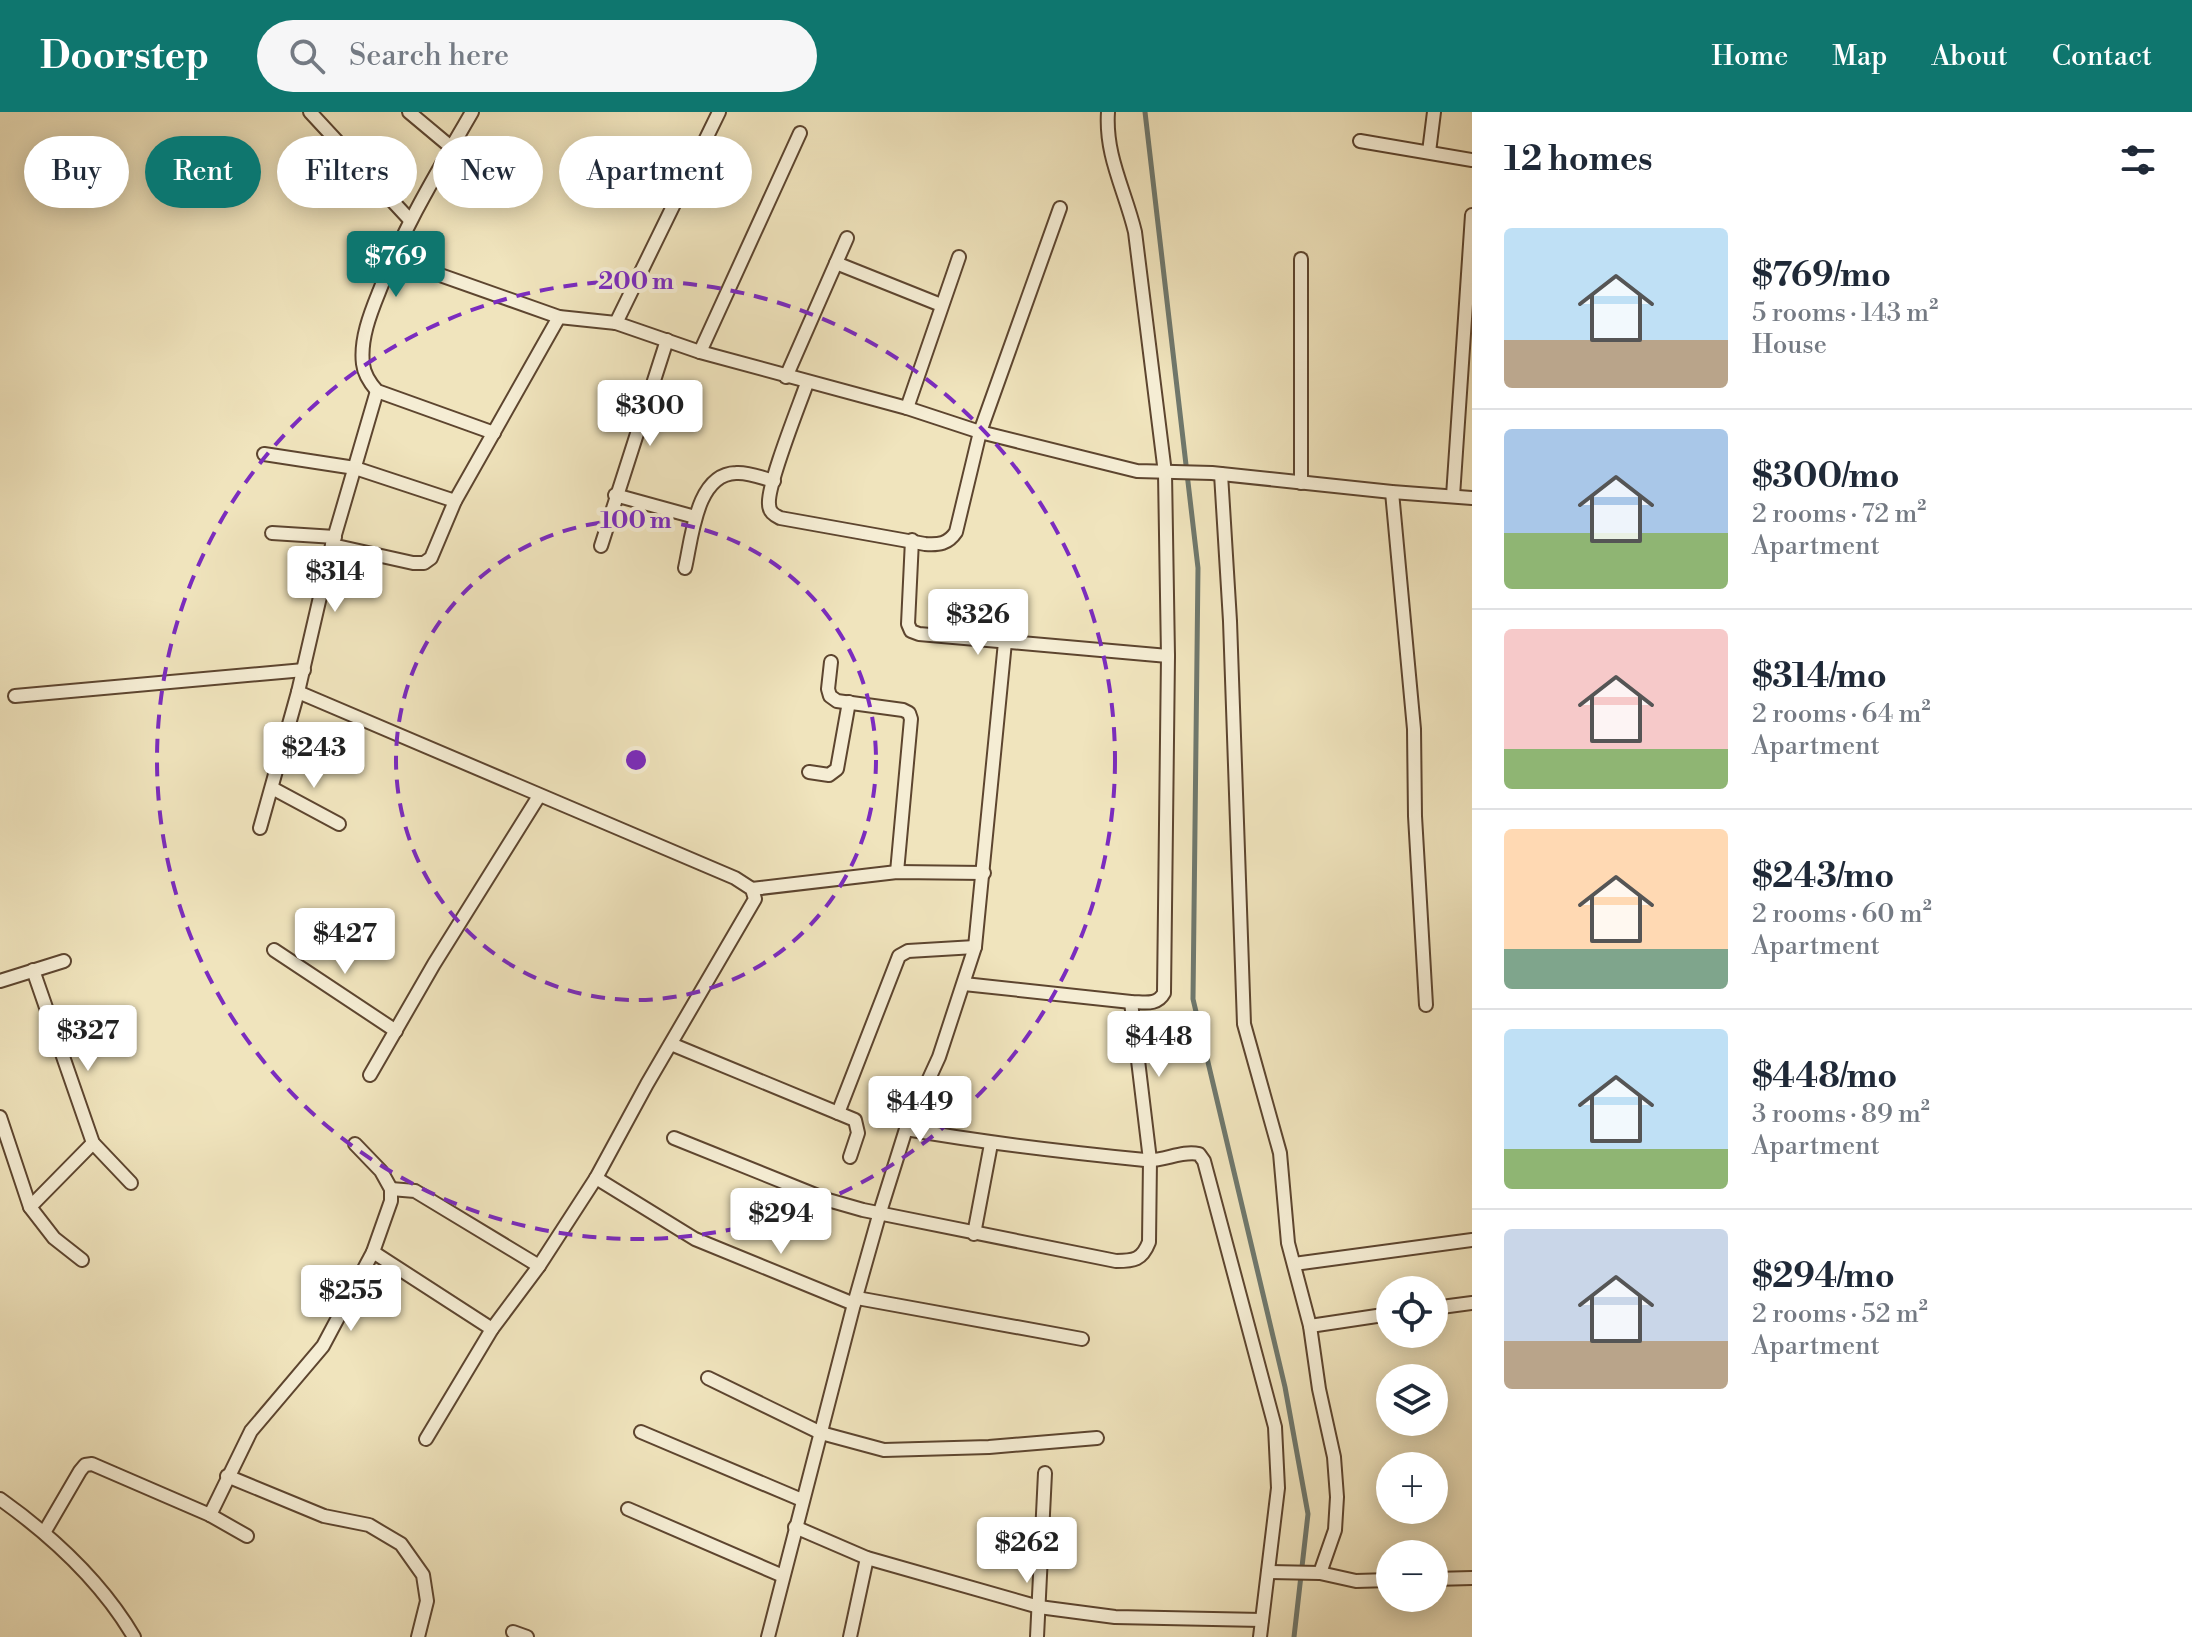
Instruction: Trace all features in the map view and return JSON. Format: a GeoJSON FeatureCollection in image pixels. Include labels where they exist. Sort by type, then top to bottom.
{"type":"FeatureCollection","features":[{"type":"Feature","properties":{"kind":"street"},"geometry":{"type":"LineString","coordinates":[[310,112],[410,220]]}},
{"type":"Feature","properties":{"kind":"street"},"geometry":{"type":"LineString","coordinates":[[409,112],[438,136]]}},
{"type":"Feature","properties":{"kind":"street"},"geometry":{"type":"LineString","coordinates":[[459,136],[472,112]]}},
{"type":"Feature","properties":{"kind":"street"},"geometry":{"type":"LineString","coordinates":[[616,323],[719,112]]}},
{"type":"Feature","properties":{"kind":"street"},"geometry":{"type":"LineString","coordinates":[[964,984],[1131,1002],[1154,1002],[1160,1000],[1164,993],[1172,472],[1135,232],[1128,202],[1109,155],[1106,135],[1108,112]]}},
{"type":"Feature","properties":{"kind":"street"},"geometry":{"type":"LineString","coordinates":[[1429,152],[1434,112]]}},
{"type":"Feature","properties":{"kind":"street"},"geometry":{"type":"LineString","coordinates":[[700,352],[800,133]]}},
{"type":"Feature","properties":{"kind":"street"},"geometry":{"type":"LineString","coordinates":[[1360,141],[1472,160]]}},
{"type":"Feature","properties":{"kind":"street"},"geometry":{"type":"LineString","coordinates":[[433,181],[392,258],[369,316],[363,366],[377,391],[494,433]]}},
{"type":"Feature","properties":{"kind":"street"},"geometry":{"type":"LineString","coordinates":[[807,383],[774,481],[769,505],[772,513],[780,518],[937,545],[950,541],[956,532],[980,432],[1060,208]]}},
{"type":"Feature","properties":{"kind":"street"},"geometry":{"type":"LineString","coordinates":[[1453,496],[1472,215]]}},
{"type":"Feature","properties":{"kind":"street"},"geometry":{"type":"LineString","coordinates":[[786,377],[847,238]]}},
{"type":"Feature","properties":{"kind":"street"},"geometry":{"type":"LineString","coordinates":[[907,408],[959,257]]}},
{"type":"Feature","properties":{"kind":"street"},"geometry":{"type":"LineString","coordinates":[[392,258],[559,317],[616,323],[700,352],[807,383],[907,408],[980,432],[1137,471],[1217,474],[1472,498]]}},
{"type":"Feature","properties":{"kind":"street"},"geometry":{"type":"LineString","coordinates":[[1301,259],[1301,483]]}},
{"type":"Feature","properties":{"kind":"street"},"geometry":{"type":"LineString","coordinates":[[836,263],[941,305]]}},
{"type":"Feature","properties":{"kind":"street"},"geometry":{"type":"LineString","coordinates":[[272,533],[334,541],[413,563],[424,563],[431,558],[455,501],[559,317]]}},
{"type":"Feature","properties":{"kind":"street"},"geometry":{"type":"LineString","coordinates":[[601,546],[667,340]]}},
{"type":"Feature","properties":{"kind":"street"},"geometry":{"type":"LineString","coordinates":[[260,828],[304,670],[334,541],[377,391]]}},
{"type":"Feature","properties":{"kind":"street"},"geometry":{"type":"LineString","coordinates":[[264,454],[355,468],[455,501]]}},
{"type":"Feature","properties":{"kind":"street"},"geometry":{"type":"LineString","coordinates":[[685,568],[695,517],[710,485],[721,476],[736,473],[774,481]]}},
{"type":"Feature","properties":{"kind":"street"},"geometry":{"type":"LineString","coordinates":[[1217,474],[1230,621],[1244,1024],[1280,1153],[1288,1243],[1310,1326],[1319,1389],[1334,1457],[1337,1497],[1335,1530],[1320,1573]]}},
{"type":"Feature","properties":{"kind":"street"},"geometry":{"type":"LineString","coordinates":[[1392,492],[1414,729],[1415,816],[1426,1005]]}},
{"type":"Feature","properties":{"kind":"street"},"geometry":{"type":"LineString","coordinates":[[615,495],[695,517]]}},
{"type":"Feature","properties":{"kind":"street"},"geometry":{"type":"LineString","coordinates":[[912,540],[908,624],[911,631],[1168,656]]}},
{"type":"Feature","properties":{"kind":"street"},"geometry":{"type":"LineString","coordinates":[[768,1637],[880,1212],[906,1129],[939,1057],[975,947],[1005,642]]}},
{"type":"Feature","properties":{"kind":"street"},"geometry":{"type":"LineString","coordinates":[[831,662],[828,689],[830,696],[837,701],[903,710],[909,713],[911,719],[897,872]]}},
{"type":"Feature","properties":{"kind":"street"},"geometry":{"type":"LineString","coordinates":[[15,696],[304,670]]}},
{"type":"Feature","properties":{"kind":"street"},"geometry":{"type":"LineString","coordinates":[[298,692],[735,878],[752,889],[897,872],[984,873]]}},
{"type":"Feature","properties":{"kind":"street"},"geometry":{"type":"LineString","coordinates":[[809,772],[829,775],[837,769],[849,702]]}},
{"type":"Feature","properties":{"kind":"street"},"geometry":{"type":"LineString","coordinates":[[272,788],[339,824]]}},
{"type":"Feature","properties":{"kind":"street"},"geometry":{"type":"LineString","coordinates":[[370,1075],[434,964],[539,796]]}},
{"type":"Feature","properties":{"kind":"street"},"geometry":{"type":"LineString","coordinates":[[426,1439],[492,1329],[539,1266],[596,1178],[752,907],[755,899],[752,889]]}},
{"type":"Feature","properties":{"kind":"street"},"geometry":{"type":"LineString","coordinates":[[838,1113],[899,956],[908,951],[975,947]]}},
{"type":"Feature","properties":{"kind":"street"},"geometry":{"type":"LineString","coordinates":[[274,950],[396,1031]]}},
{"type":"Feature","properties":{"kind":"street"},"geometry":{"type":"LineString","coordinates":[[0,981],[64,961]]}},
{"type":"Feature","properties":{"kind":"street"},"geometry":{"type":"LineString","coordinates":[[33,970],[93,1143],[131,1183]]}},
{"type":"Feature","properties":{"kind":"street"},"geometry":{"type":"LineString","coordinates":[[674,1138],[828,1200],[863,1210],[1116,1261],[1134,1261],[1144,1255],[1149,1242],[1150,1160],[1131,1002]]}},
{"type":"Feature","properties":{"kind":"street"},"geometry":{"type":"LineString","coordinates":[[671,1044],[855,1120],[858,1126],[850,1157]]}},
{"type":"Feature","properties":{"kind":"street"},"geometry":{"type":"LineString","coordinates":[[0,1117],[30,1207],[54,1238],[82,1260]]}},
{"type":"Feature","properties":{"kind":"street"},"geometry":{"type":"LineString","coordinates":[[906,1129],[991,1144],[1150,1160],[1192,1152],[1199,1154],[1204,1161],[1275,1427],[1278,1488],[1260,1637]]}},
{"type":"Feature","properties":{"kind":"street"},"geometry":{"type":"LineString","coordinates":[[30,1207],[93,1143]]}},
{"type":"Feature","properties":{"kind":"street"},"geometry":{"type":"LineString","coordinates":[[210,1515],[251,1431],[323,1346],[373,1252],[391,1201],[391,1189],[381,1171],[355,1144]]}},
{"type":"Feature","properties":{"kind":"street"},"geometry":{"type":"LineString","coordinates":[[974,1234],[991,1144]]}},
{"type":"Feature","properties":{"kind":"street"},"geometry":{"type":"LineString","coordinates":[[596,1178],[695,1239],[855,1301],[1082,1339]]}},
{"type":"Feature","properties":{"kind":"street"},"geometry":{"type":"LineString","coordinates":[[391,1189],[415,1191],[539,1266]]}},
{"type":"Feature","properties":{"kind":"street"},"geometry":{"type":"LineString","coordinates":[[1294,1264],[1472,1240]]}},
{"type":"Feature","properties":{"kind":"street"},"geometry":{"type":"LineString","coordinates":[[373,1252],[492,1329]]}},
{"type":"Feature","properties":{"kind":"street"},"geometry":{"type":"LineString","coordinates":[[1448,1306],[1472,1303]]}},
{"type":"Feature","properties":{"kind":"street"},"geometry":{"type":"LineString","coordinates":[[1310,1326],[1376,1316]]}},
{"type":"Feature","properties":{"kind":"street"},"geometry":{"type":"LineString","coordinates":[[708,1378],[821,1433],[884,1450],[989,1447],[1097,1438]]}},
{"type":"Feature","properties":{"kind":"street"},"geometry":{"type":"LineString","coordinates":[[641,1432],[802,1500]]}},
{"type":"Feature","properties":{"kind":"street"},"geometry":{"type":"LineString","coordinates":[[45,1531],[80,1471],[85,1465],[92,1464],[210,1515],[247,1536]]}},
{"type":"Feature","properties":{"kind":"street"},"geometry":{"type":"LineString","coordinates":[[1037,1637],[1045,1473]]}},
{"type":"Feature","properties":{"kind":"street"},"geometry":{"type":"LineString","coordinates":[[227,1476],[324,1516],[369,1525],[401,1544],[423,1575],[427,1601],[418,1637]]}},
{"type":"Feature","properties":{"kind":"street"},"geometry":{"type":"LineString","coordinates":[[0,1499],[45,1531],[116,1607],[134,1637]]}},
{"type":"Feature","properties":{"kind":"street"},"geometry":{"type":"LineString","coordinates":[[628,1509],[783,1576]]}},
{"type":"Feature","properties":{"kind":"street"},"geometry":{"type":"LineString","coordinates":[[795,1527],[867,1558],[1039,1607],[1115,1617],[1262,1620]]}},
{"type":"Feature","properties":{"kind":"street"},"geometry":{"type":"LineString","coordinates":[[850,1637],[867,1558]]}},
{"type":"Feature","properties":{"kind":"street"},"geometry":{"type":"LineString","coordinates":[[1268,1572],[1320,1573],[1356,1581],[1376,1580]]}},
{"type":"Feature","properties":{"kind":"street"},"geometry":{"type":"LineString","coordinates":[[1448,1579],[1472,1578]]}},
{"type":"Feature","properties":{"kind":"street"},"geometry":{"type":"LineString","coordinates":[[513,1632],[527,1637]]}},
{"type":"Feature","properties":{"kind":"waterway"},"geometry":{"type":"LineString","coordinates":[[1145,112],[1198,568],[1193,999],[1285,1387],[1308,1514],[1294,1637]]}}]}
